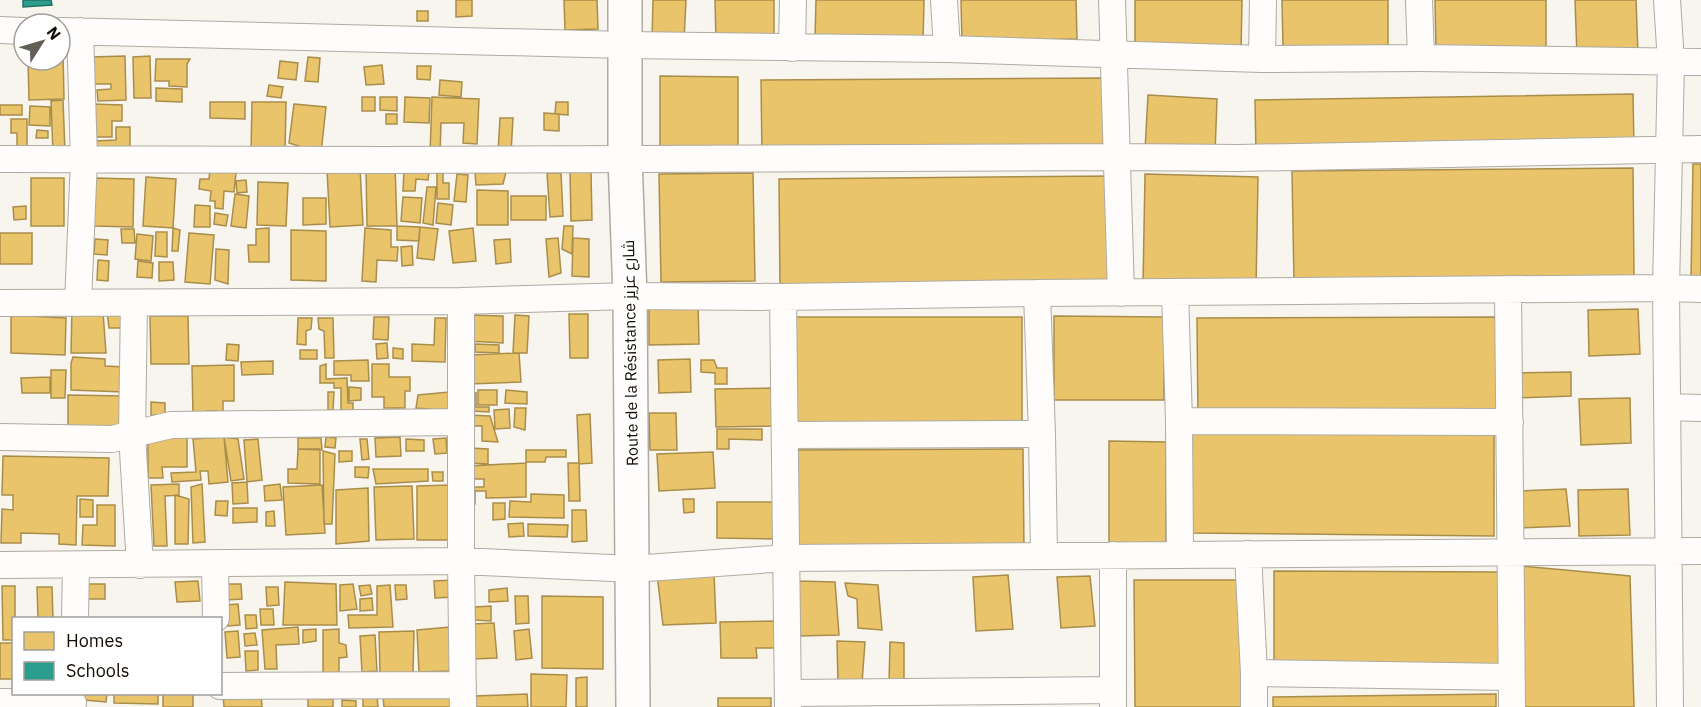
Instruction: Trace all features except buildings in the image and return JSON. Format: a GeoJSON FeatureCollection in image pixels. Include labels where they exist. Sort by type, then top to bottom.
{"type":"FeatureCollection","features":[{"type":"Feature","properties":{"kind":"main road","name":"Route de la Résistance شارع عزيز"},"geometry":{"type":"LineString","coordinates":[[625,0],[633,707]]}},
{"type":"Feature","properties":{"kind":"street"},"geometry":{"type":"LineString","coordinates":[[792,48],[793,0]]}},
{"type":"Feature","properties":{"kind":"street"},"geometry":{"type":"LineString","coordinates":[[944,0],[947,49]]}},
{"type":"Feature","properties":{"kind":"street"},"geometry":{"type":"LineString","coordinates":[[1112,0],[1121,293]]}},
{"type":"Feature","properties":{"kind":"street"},"geometry":{"type":"LineString","coordinates":[[1262,59],[1263,0]]}},
{"type":"Feature","properties":{"kind":"street"},"geometry":{"type":"LineString","coordinates":[[1419,0],[1421,58]]}},
{"type":"Feature","properties":{"kind":"street"},"geometry":{"type":"LineString","coordinates":[[1667,0],[1671,62],[1666,288],[1670,707]]}},
{"type":"Feature","properties":{"kind":"street"},"geometry":{"type":"LineString","coordinates":[[72,31],[626,45],[947,49],[1262,59],[1421,58],[1701,62]]}},
{"type":"Feature","properties":{"kind":"street"},"geometry":{"type":"LineString","coordinates":[[72,49],[84,159],[78,303]]}},
{"type":"Feature","properties":{"kind":"street"},"geometry":{"type":"LineString","coordinates":[[0,159],[1238,158],[1701,149]]}},
{"type":"Feature","properties":{"kind":"street"},"geometry":{"type":"LineString","coordinates":[[0,303],[461,301],[630,296],[783,297],[1701,289]]}},
{"type":"Feature","properties":{"kind":"street"},"geometry":{"type":"LineString","coordinates":[[1508,290],[1512,707]]}},
{"type":"Feature","properties":{"kind":"street"},"geometry":{"type":"LineString","coordinates":[[1175,292],[1180,554]]}},
{"type":"Feature","properties":{"kind":"street"},"geometry":{"type":"LineString","coordinates":[[1036,293],[1044,555]]}},
{"type":"Feature","properties":{"kind":"street"},"geometry":{"type":"LineString","coordinates":[[783,297],[788,700],[1113,698],[1113,555]]}},
{"type":"Feature","properties":{"kind":"street"},"geometry":{"type":"LineString","coordinates":[[222,686],[463,696],[461,301]]}},
{"type":"Feature","properties":{"kind":"street"},"geometry":{"type":"LineString","coordinates":[[134,303],[132,435],[140,565]]}},
{"type":"Feature","properties":{"kind":"street"},"geometry":{"type":"LineString","coordinates":[[1667,407],[1701,408]]}},
{"type":"Feature","properties":{"kind":"street"},"geometry":{"type":"LineString","coordinates":[[1179,421],[1510,422]]}},
{"type":"Feature","properties":{"kind":"street"},"geometry":{"type":"LineString","coordinates":[[0,437],[112,439],[171,425],[461,422]]}},
{"type":"Feature","properties":{"kind":"street"},"geometry":{"type":"LineString","coordinates":[[785,435],[1042,434]]}},
{"type":"Feature","properties":{"kind":"street"},"geometry":{"type":"LineString","coordinates":[[0,565],[461,561],[633,569],[787,558],[1701,551]]}},
{"type":"Feature","properties":{"kind":"street"},"geometry":{"type":"LineString","coordinates":[[1248,554],[1254,707]]}},
{"type":"Feature","properties":{"kind":"street"},"geometry":{"type":"LineString","coordinates":[[215,564],[216,617]]}},
{"type":"Feature","properties":{"kind":"street"},"geometry":{"type":"LineString","coordinates":[[75,617],[76,565]]}},
{"type":"Feature","properties":{"kind":"street"},"geometry":{"type":"LineString","coordinates":[[1254,673],[1511,677]]}},
{"type":"Feature","properties":{"kind":"street"},"geometry":{"type":"LineString","coordinates":[[5,704],[73,701]]}}]}
